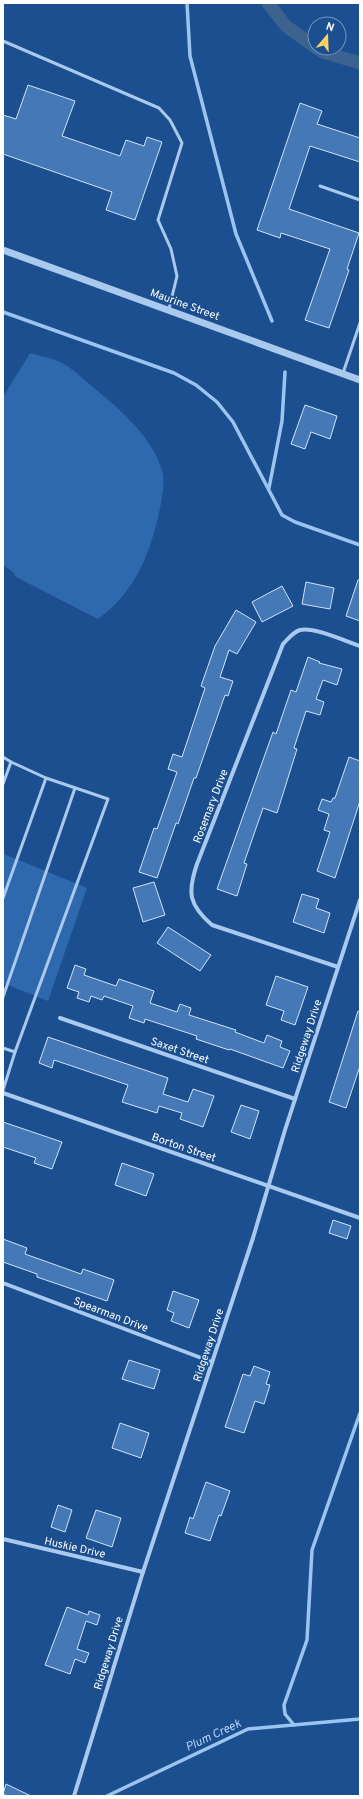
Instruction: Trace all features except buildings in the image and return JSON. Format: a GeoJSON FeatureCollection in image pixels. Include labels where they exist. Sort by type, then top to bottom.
{"type":"FeatureCollection","features":[{"type":"Feature","properties":{"kind":"street","name":"Maurine Street"},"geometry":{"type":"LineString","coordinates":[[3,250],[360,380]]}},
{"type":"Feature","properties":{"kind":"street","name":"Rosemary Drive"},"geometry":{"type":"LineString","coordinates":[[338,967],[212,925],[200,915],[194,906],[190,892],[196,864],[283,644],[294,633],[300,630],[309,630],[360,646]]}},
{"type":"Feature","properties":{"kind":"street","name":"Ridgeway Drive"},"geometry":{"type":"LineString","coordinates":[[74,1796],[143,1572],[360,900]]}},
{"type":"Feature","properties":{"kind":"street","name":"Saxet Street"},"geometry":{"type":"LineString","coordinates":[[60,1018],[295,1099]]}},
{"type":"Feature","properties":{"kind":"street","name":"Borton Street"},"geometry":{"type":"LineString","coordinates":[[3,1091],[360,1218]]}},
{"type":"Feature","properties":{"kind":"street","name":"Spearman Drive"},"geometry":{"type":"LineString","coordinates":[[3,1282],[212,1362]]}},
{"type":"Feature","properties":{"kind":"street","name":"Huskie Drive"},"geometry":{"type":"LineString","coordinates":[[3,1539],[143,1572]]}},
{"type":"Feature","properties":{"kind":"lane"},"geometry":{"type":"LineString","coordinates":[[3,41],[159,108],[170,120],[182,143],[158,220],[171,248],[177,276],[169,310]]}},
{"type":"Feature","properties":{"kind":"lane"},"geometry":{"type":"LineString","coordinates":[[320,186],[360,200]]}},
{"type":"Feature","properties":{"kind":"lane"},"geometry":{"type":"LineString","coordinates":[[343,373],[360,323]]}},
{"type":"Feature","properties":{"kind":"lane"},"geometry":{"type":"LineString","coordinates":[[3,757],[46,778],[108,799],[15,1052],[3,1091]]}},
{"type":"Feature","properties":{"kind":"lane"},"geometry":{"type":"LineString","coordinates":[[3,784],[11,762]]}},
{"type":"Feature","properties":{"kind":"lane"},"geometry":{"type":"LineString","coordinates":[[3,898],[46,778]]}},
{"type":"Feature","properties":{"kind":"lane"},"geometry":{"type":"LineString","coordinates":[[3,997],[75,788]]}},
{"type":"Feature","properties":{"kind":"lane"},"geometry":{"type":"LineString","coordinates":[[3,1048],[15,1052]]}},
{"type":"Feature","properties":{"kind":"shaded area"},"geometry":{"type":"Polygon","coordinates":[[[30,353],[55,360],[66,365],[121,411],[149,444],[157,457],[162,470],[163,487],[158,518],[144,561],[130,587],[110,609],[98,619],[16,577],[13,572],[3,565],[3,397],[30,353]]]}},
{"type":"Feature","properties":{"kind":"shaded area"},"geometry":{"type":"Polygon","coordinates":[[[4,854],[87,888],[48,1001],[3,983],[4,854]]]}},
{"type":"Feature","properties":{"kind":"waterway"},"geometry":{"type":"LineString","coordinates":[[187,3],[190,56],[236,234],[272,321]]}},
{"type":"Feature","properties":{"kind":"waterway"},"geometry":{"type":"LineString","coordinates":[[268,3],[286,26],[307,41]]}},
{"type":"Feature","properties":{"kind":"waterway"},"geometry":{"type":"LineString","coordinates":[[336,56],[360,63]]}},
{"type":"Feature","properties":{"kind":"waterway"},"geometry":{"type":"LineString","coordinates":[[3,312],[174,373],[196,385],[217,402],[233,422],[282,515],[295,522],[360,545]]}},
{"type":"Feature","properties":{"kind":"waterway"},"geometry":{"type":"LineString","coordinates":[[269,488],[282,421],[285,372]]}},
{"type":"Feature","properties":{"kind":"waterway"},"geometry":{"type":"LineString","coordinates":[[294,1725],[285,1714],[284,1705],[307,1640],[312,1550],[360,1413]]}},
{"type":"Feature","properties":{"kind":"waterway","name":"Plum Creek"},"geometry":{"type":"LineString","coordinates":[[107,1796],[248,1729],[360,1719]]}}]}
